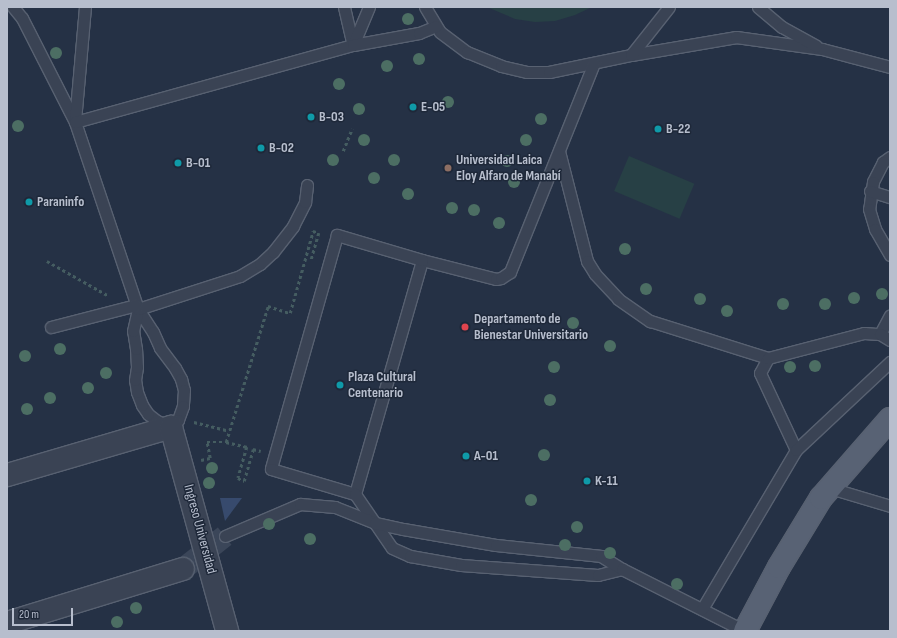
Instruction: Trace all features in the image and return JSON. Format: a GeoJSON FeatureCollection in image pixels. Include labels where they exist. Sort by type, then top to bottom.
{"type":"FeatureCollection","features":[{"type":"Feature","properties":{"kind":"main road"},"geometry":{"type":"LineString","coordinates":[[745,631],[779,567],[822,498],[890,419]]}},
{"type":"Feature","properties":{"kind":"street"},"geometry":{"type":"LineString","coordinates":[[7,475],[171,427]]}},
{"type":"Feature","properties":{"kind":"street","name":"Ingreso Universidad"},"geometry":{"type":"LineString","coordinates":[[171,427],[227,631]]}},
{"type":"Feature","properties":{"kind":"street"},"geometry":{"type":"LineString","coordinates":[[7,623],[183,569]]}},
{"type":"Feature","properties":{"kind":"lane"},"geometry":{"type":"LineString","coordinates":[[13,7],[22,18],[75,122],[137,307],[153,332],[160,348],[175,368],[181,379],[184,390],[183,406],[178,420],[171,427],[157,421],[148,414],[142,405],[137,392],[135,380],[137,367],[136,349],[132,331],[137,307]]}},
{"type":"Feature","properties":{"kind":"lane"},"geometry":{"type":"LineString","coordinates":[[75,122],[85,7]]}},
{"type":"Feature","properties":{"kind":"lane"},"geometry":{"type":"LineString","coordinates":[[344,7],[353,45]]}},
{"type":"Feature","properties":{"kind":"lane"},"geometry":{"type":"LineString","coordinates":[[353,45],[364,23],[368,7]]}},
{"type":"Feature","properties":{"kind":"lane"},"geometry":{"type":"LineString","coordinates":[[425,7],[440,32],[467,52],[507,67],[528,72],[549,72],[631,54],[736,37],[822,49],[890,67]]}},
{"type":"Feature","properties":{"kind":"lane"},"geometry":{"type":"LineString","coordinates":[[631,54],[669,7]]}},
{"type":"Feature","properties":{"kind":"lane"},"geometry":{"type":"LineString","coordinates":[[758,7],[782,27],[822,49]]}},
{"type":"Feature","properties":{"kind":"lane"},"geometry":{"type":"LineString","coordinates":[[75,122],[353,45],[419,33],[436,26]]}},
{"type":"Feature","properties":{"kind":"lane"},"geometry":{"type":"LineString","coordinates":[[594,63],[512,268],[506,276],[496,279],[337,236],[270,469],[355,494],[392,548],[410,556],[461,565],[598,575],[622,568]]}},
{"type":"Feature","properties":{"kind":"lane"},"geometry":{"type":"LineString","coordinates":[[559,151],[587,261],[595,274],[618,299],[650,322],[768,358],[864,332],[880,334],[890,340]]}},
{"type":"Feature","properties":{"kind":"lane"},"geometry":{"type":"LineString","coordinates":[[890,157],[883,162],[872,182],[869,209],[875,229],[890,255]]}},
{"type":"Feature","properties":{"kind":"lane"},"geometry":{"type":"LineString","coordinates":[[51,327],[137,307],[240,276],[260,264],[273,252],[293,226],[305,202],[307,185]]}},
{"type":"Feature","properties":{"kind":"lane"},"geometry":{"type":"LineString","coordinates":[[870,191],[890,196]]}},
{"type":"Feature","properties":{"kind":"lane"},"geometry":{"type":"LineString","coordinates":[[355,494],[422,260]]}},
{"type":"Feature","properties":{"kind":"lane"},"geometry":{"type":"LineString","coordinates":[[880,334],[890,315]]}},
{"type":"Feature","properties":{"kind":"lane"},"geometry":{"type":"LineString","coordinates":[[768,358],[760,373],[796,450]]}},
{"type":"Feature","properties":{"kind":"lane"},"geometry":{"type":"LineString","coordinates":[[702,609],[796,450],[890,362]]}},
{"type":"Feature","properties":{"kind":"lane"},"geometry":{"type":"LineString","coordinates":[[830,488],[890,506]]}},
{"type":"Feature","properties":{"kind":"lane"},"geometry":{"type":"LineString","coordinates":[[224,536],[300,504],[335,507],[375,523],[496,545],[601,556],[745,631]]}},
{"type":"Feature","properties":{"kind":"path"},"geometry":{"type":"LineString","coordinates":[[342,151],[352,129]]}},
{"type":"Feature","properties":{"kind":"path"},"geometry":{"type":"LineString","coordinates":[[226,442],[268,306],[290,313],[313,231],[319,232],[311,262]]}},
{"type":"Feature","properties":{"kind":"path"},"geometry":{"type":"LineString","coordinates":[[47,261],[113,298]]}},
{"type":"Feature","properties":{"kind":"path"},"geometry":{"type":"LineString","coordinates":[[194,422],[229,432]]}},
{"type":"Feature","properties":{"kind":"path"},"geometry":{"type":"LineString","coordinates":[[200,460],[210,458],[207,442],[226,442],[247,447],[238,478],[244,481],[253,449],[267,453]]}},
{"type":"Feature","properties":{"kind":"green space"},"geometry":{"type":"Polygon","coordinates":[[[487,7],[592,7],[575,15],[555,21],[535,22],[515,19],[487,7]]]}},
{"type":"Feature","properties":{"kind":"green space"},"geometry":{"type":"Polygon","coordinates":[[[629,156],[694,184],[680,219],[614,191],[629,156]]]}},
{"type":"Feature","properties":{"kind":"water"},"geometry":{"type":"Polygon","coordinates":[[[220,498],[242,498],[225,521],[220,498]]]}},
{"type":"Feature","properties":{"kind":"tunnel"},"geometry":{"type":"LineString","coordinates":[[183,569],[225,536]]}},
{"type":"Feature","properties":{"kind":"place","name":"E-05"},"geometry":{"type":"Point","coordinates":[413,107]}},
{"type":"Feature","properties":{"kind":"place","name":"B-03"},"geometry":{"type":"Point","coordinates":[311,117]}},
{"type":"Feature","properties":{"kind":"place","name":"B-22"},"geometry":{"type":"Point","coordinates":[658,129]}},
{"type":"Feature","properties":{"kind":"place","name":"B-02"},"geometry":{"type":"Point","coordinates":[261,148]}},
{"type":"Feature","properties":{"kind":"place","name":"B-01"},"geometry":{"type":"Point","coordinates":[178,163]}},
{"type":"Feature","properties":{"kind":"place","name":"Universidad Laica Eloy Alfaro de Manabí"},"geometry":{"type":"Point","coordinates":[448,168]}},
{"type":"Feature","properties":{"kind":"place","name":"Paraninfo"},"geometry":{"type":"Point","coordinates":[29,202]}},
{"type":"Feature","properties":{"kind":"place","name":"Departamento de Bienestar Universitario"},"geometry":{"type":"Point","coordinates":[465,327]}},
{"type":"Feature","properties":{"kind":"place","name":"Plaza Cultural Centenario"},"geometry":{"type":"Point","coordinates":[340,385]}},
{"type":"Feature","properties":{"kind":"place","name":"A-01"},"geometry":{"type":"Point","coordinates":[466,456]}},
{"type":"Feature","properties":{"kind":"place","name":"K-11"},"geometry":{"type":"Point","coordinates":[587,481]}}]}
